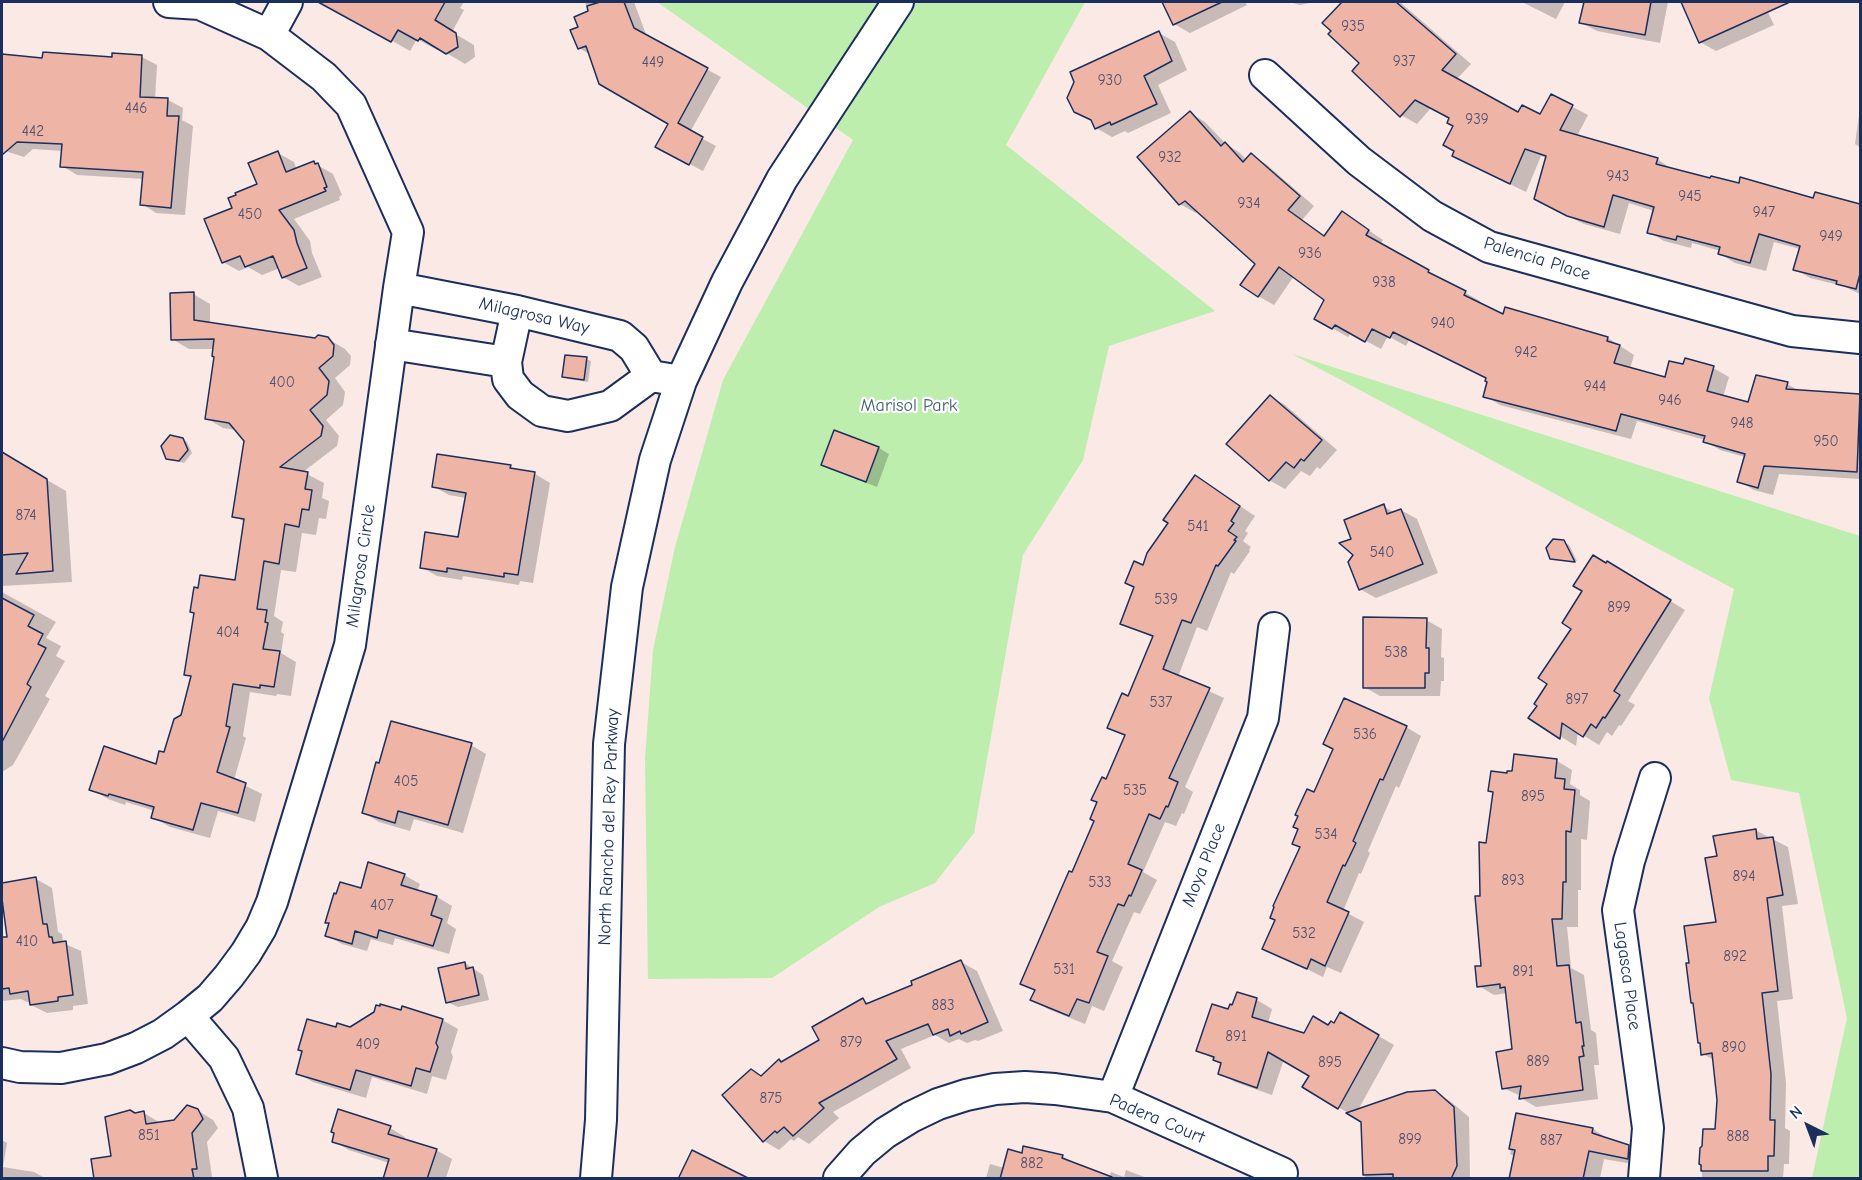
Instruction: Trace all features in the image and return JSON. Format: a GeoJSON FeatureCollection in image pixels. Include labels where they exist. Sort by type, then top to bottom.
{"type":"FeatureCollection","features":[{"type":"Feature","properties":{"kind":"street","name":"Milagrosa Circle"},"geometry":{"type":"LineString","coordinates":[[2,1063],[20,1067],[61,1068],[107,1059],[136,1048],[163,1034],[188,1016],[210,998],[229,976],[261,928],[272,902],[350,645],[408,232],[351,105],[324,77],[269,34],[200,4],[169,2]]}},
{"type":"Feature","properties":{"kind":"street"},"geometry":{"type":"LineString","coordinates":[[269,34],[287,2]]}},
{"type":"Feature","properties":{"kind":"street","name":"North Rancho del Rey Parkway"},"geometry":{"type":"LineString","coordinates":[[596,1179],[601,1120],[609,744],[627,586],[655,459],[681,381],[727,282],[782,179],[898,2]]}},
{"type":"Feature","properties":{"kind":"street","name":"Palencia Place"},"geometry":{"type":"LineString","coordinates":[[1265,75],[1359,161],[1432,216],[1489,247],[1792,331],[1860,338]]}},
{"type":"Feature","properties":{"kind":"street","name":"Milagrosa Way"},"geometry":{"type":"LineString","coordinates":[[399,288],[517,311],[620,336],[634,348],[651,376]]}},
{"type":"Feature","properties":{"kind":"street"},"geometry":{"type":"LineString","coordinates":[[517,311],[506,362],[508,379],[520,395],[542,411],[568,416],[610,406],[651,376],[681,381]]}},
{"type":"Feature","properties":{"kind":"street"},"geometry":{"type":"LineString","coordinates":[[391,344],[506,362]]}},
{"type":"Feature","properties":{"kind":"street","name":"Moya Place"},"geometry":{"type":"LineString","coordinates":[[1113,1097],[1263,718],[1274,628]]}},
{"type":"Feature","properties":{"kind":"street","name":"Lagasca Place"},"geometry":{"type":"LineString","coordinates":[[1644,1179],[1648,1128],[1618,910],[1629,861],[1655,778]]}},
{"type":"Feature","properties":{"kind":"street"},"geometry":{"type":"LineString","coordinates":[[188,1016],[224,1058],[248,1108],[261,1179]]}},
{"type":"Feature","properties":{"kind":"street","name":"Padera Court"},"geometry":{"type":"LineString","coordinates":[[839,1179],[862,1152],[885,1133],[910,1117],[938,1104],[966,1095],[995,1089],[1025,1087],[1113,1097],[1282,1173]]}},
{"type":"Feature","properties":{"kind":"green space","name":"Marisol Park"},"geometry":{"type":"Polygon","coordinates":[[[657,2],[1085,2],[1006,145],[1215,311],[1109,346],[1083,460],[1023,555],[974,833],[935,883],[879,907],[772,978],[648,979],[645,758],[653,650],[675,547],[723,380],[853,140],[657,2]]]}},
{"type":"Feature","properties":{"kind":"green space"},"geometry":{"type":"Polygon","coordinates":[[[1292,354],[1860,536],[1860,1178],[1812,1178],[1847,1018],[1799,793],[1731,780],[1709,698],[1734,589],[1292,354]]]}},
{"type":"Feature","properties":{"kind":"building"},"geometry":{"type":"Polygon","coordinates":[[[318,2],[445,2],[435,20],[456,33],[458,47],[446,54],[420,38],[418,41],[398,30],[391,42],[318,2]]]}},
{"type":"Feature","properties":{"kind":"building"},"geometry":{"type":"Polygon","coordinates":[[[600,2],[624,2],[634,28],[708,68],[678,123],[703,137],[689,165],[655,147],[668,124],[599,84],[586,46],[578,49],[570,30],[578,27],[574,17],[588,11],[587,6],[600,2]]]}},
{"type":"Feature","properties":{"kind":"building"},"geometry":{"type":"Polygon","coordinates":[[[1162,2],[1222,2],[1173,25],[1162,2]]]}},
{"type":"Feature","properties":{"kind":"building"},"geometry":{"type":"Polygon","coordinates":[[[1342,2],[1396,2],[1456,54],[1442,70],[1518,112],[1522,105],[1540,114],[1551,94],[1573,105],[1560,130],[1658,158],[1656,164],[1710,178],[1711,176],[1739,183],[1740,177],[1813,198],[1815,192],[1860,204],[1860,274],[1856,289],[1836,284],[1837,281],[1793,270],[1800,246],[1759,234],[1750,263],[1718,254],[1720,247],[1677,236],[1676,240],[1647,233],[1654,207],[1613,195],[1604,227],[1567,216],[1534,199],[1546,156],[1525,149],[1510,184],[1452,156],[1454,151],[1443,145],[1453,126],[1447,123],[1449,118],[1415,100],[1400,117],[1352,71],[1359,63],[1328,34],[1331,31],[1322,23],[1342,2]]]}},
{"type":"Feature","properties":{"kind":"building"},"geometry":{"type":"Polygon","coordinates":[[[1584,2],[1651,2],[1645,35],[1579,23],[1584,2]]]}},
{"type":"Feature","properties":{"kind":"building"},"geometry":{"type":"Polygon","coordinates":[[[1681,2],[1790,2],[1699,43],[1681,2]]]}},
{"type":"Feature","properties":{"kind":"building"},"geometry":{"type":"Polygon","coordinates":[[[1159,31],[1172,61],[1144,76],[1157,104],[1111,125],[1110,122],[1095,129],[1091,120],[1074,112],[1067,98],[1074,82],[1070,72],[1159,31]]]}},
{"type":"Feature","properties":{"kind":"building"},"geometry":{"type":"Polygon","coordinates":[[[43,52],[112,57],[112,53],[142,55],[140,97],[168,98],[167,116],[179,116],[171,208],[140,205],[143,172],[60,167],[62,144],[17,142],[2,155],[2,54],[42,58],[43,52]]]}},
{"type":"Feature","properties":{"kind":"building"},"geometry":{"type":"Polygon","coordinates":[[[1190,111],[1221,146],[1225,142],[1243,162],[1251,153],[1300,196],[1288,210],[1324,236],[1342,211],[1369,230],[1366,235],[1429,270],[1428,272],[1466,291],[1464,295],[1503,314],[1505,307],[1608,337],[1607,341],[1620,345],[1614,363],[1665,377],[1669,361],[1683,364],[1685,358],[1714,366],[1707,391],[1748,402],[1756,375],[1788,382],[1786,389],[1860,394],[1857,472],[1764,466],[1758,488],[1737,482],[1745,454],[1703,442],[1705,436],[1621,414],[1616,431],[1483,397],[1486,378],[1393,332],[1390,338],[1372,329],[1365,342],[1335,325],[1332,329],[1314,319],[1324,300],[1279,267],[1258,297],[1240,285],[1255,264],[1185,201],[1179,205],[1137,157],[1190,111]]]}},
{"type":"Feature","properties":{"kind":"building"},"geometry":{"type":"Polygon","coordinates":[[[278,151],[286,172],[314,161],[315,164],[318,163],[327,187],[324,188],[326,191],[279,210],[294,230],[307,268],[282,278],[273,256],[245,267],[240,256],[222,263],[204,219],[232,208],[228,198],[257,184],[248,163],[278,151]]]}},
{"type":"Feature","properties":{"kind":"building"},"geometry":{"type":"Polygon","coordinates":[[[194,292],[194,320],[315,338],[318,335],[328,337],[334,345],[333,356],[319,368],[329,381],[327,395],[310,410],[323,426],[321,436],[280,467],[308,472],[305,489],[312,490],[309,510],[302,509],[299,527],[285,524],[279,564],[264,561],[257,609],[267,610],[265,622],[268,623],[263,649],[280,651],[274,687],[260,685],[260,688],[233,684],[226,726],[230,727],[217,772],[246,783],[238,813],[201,803],[193,830],[151,818],[154,807],[89,790],[104,746],[156,764],[159,751],[164,752],[174,719],[181,715],[191,676],[184,675],[194,613],[190,612],[194,587],[198,588],[200,575],[235,580],[244,519],[232,517],[244,441],[229,423],[205,419],[214,357],[212,356],[214,339],[171,340],[170,293],[194,292]]]}},
{"type":"Feature","properties":{"kind":"building"},"geometry":{"type":"Polygon","coordinates":[[[565,355],[587,357],[584,380],[562,377],[565,355]]]}},
{"type":"Feature","properties":{"kind":"building"},"geometry":{"type":"Polygon","coordinates":[[[1270,395],[1322,440],[1304,461],[1301,459],[1294,468],[1286,462],[1269,481],[1226,444],[1270,395]]]}},
{"type":"Feature","properties":{"kind":"building"},"geometry":{"type":"Polygon","coordinates":[[[834,430],[879,447],[866,482],[821,465],[834,430]]]}},
{"type":"Feature","properties":{"kind":"building"},"geometry":{"type":"Polygon","coordinates":[[[170,435],[183,438],[188,450],[179,461],[166,459],[161,446],[170,435]]]}},
{"type":"Feature","properties":{"kind":"building"},"geometry":{"type":"Polygon","coordinates":[[[2,452],[47,479],[53,571],[16,574],[28,553],[2,555],[2,452]]]}},
{"type":"Feature","properties":{"kind":"building"},"geometry":{"type":"Polygon","coordinates":[[[437,454],[511,465],[510,468],[535,472],[518,575],[504,573],[504,577],[447,568],[447,572],[420,568],[425,532],[458,537],[466,493],[432,487],[437,454]]]}},
{"type":"Feature","properties":{"kind":"building"},"geometry":{"type":"Polygon","coordinates":[[[1195,475],[1240,506],[1231,521],[1234,523],[1228,531],[1237,537],[1218,566],[1216,565],[1191,623],[1182,620],[1163,669],[1210,688],[1169,778],[1178,782],[1168,807],[1166,806],[1160,819],[1149,814],[1128,864],[1142,870],[1124,906],[1118,904],[1097,952],[1108,956],[1089,1003],[1077,999],[1069,1016],[1030,1000],[1035,990],[1020,984],[1069,871],[1072,872],[1094,821],[1090,819],[1097,802],[1091,800],[1102,777],[1106,779],[1125,735],[1107,728],[1122,693],[1128,696],[1153,636],[1120,624],[1134,587],[1125,583],[1134,561],[1143,565],[1147,553],[1168,523],[1163,520],[1195,475]]]}},
{"type":"Feature","properties":{"kind":"building"},"geometry":{"type":"Polygon","coordinates":[[[1384,504],[1387,514],[1401,509],[1423,564],[1359,590],[1348,562],[1353,555],[1339,543],[1351,539],[1344,520],[1384,504]]]}},
{"type":"Feature","properties":{"kind":"building"},"geometry":{"type":"Polygon","coordinates":[[[1553,539],[1564,540],[1575,562],[1550,559],[1546,548],[1553,539]]]}},
{"type":"Feature","properties":{"kind":"building"},"geometry":{"type":"Polygon","coordinates":[[[1593,555],[1671,600],[1614,691],[1620,695],[1605,718],[1603,717],[1596,728],[1591,724],[1583,737],[1562,723],[1560,739],[1528,718],[1537,706],[1534,704],[1547,684],[1538,678],[1571,629],[1562,623],[1582,591],[1573,586],[1593,555]]]}},
{"type":"Feature","properties":{"kind":"building"},"geometry":{"type":"Polygon","coordinates":[[[2,598],[34,615],[28,626],[43,634],[38,644],[46,648],[27,684],[31,687],[2,742],[2,598]]]}},
{"type":"Feature","properties":{"kind":"building"},"geometry":{"type":"Polygon","coordinates":[[[1363,617],[1427,618],[1426,648],[1429,648],[1429,673],[1425,673],[1425,688],[1363,688],[1363,617]]]}},
{"type":"Feature","properties":{"kind":"building"},"geometry":{"type":"Polygon","coordinates":[[[1344,698],[1407,726],[1383,780],[1380,779],[1353,841],[1356,843],[1345,866],[1343,865],[1327,902],[1349,912],[1325,966],[1311,959],[1307,969],[1262,949],[1275,920],[1270,918],[1273,906],[1300,847],[1292,844],[1298,829],[1293,827],[1298,816],[1295,815],[1307,789],[1314,792],[1333,749],[1323,744],[1344,698]]]}},
{"type":"Feature","properties":{"kind":"building"},"geometry":{"type":"Polygon","coordinates":[[[391,721],[472,743],[448,825],[398,811],[395,823],[362,813],[376,762],[379,763],[391,721]]]}},
{"type":"Feature","properties":{"kind":"building"},"geometry":{"type":"Polygon","coordinates":[[[1514,754],[1557,759],[1555,778],[1565,779],[1564,789],[1575,790],[1571,832],[1566,831],[1566,882],[1563,882],[1562,919],[1552,919],[1557,966],[1569,965],[1576,1023],[1581,1022],[1584,1046],[1582,1046],[1584,1056],[1579,1057],[1583,1090],[1519,1099],[1521,1086],[1502,1089],[1496,1052],[1512,1049],[1505,987],[1500,988],[1500,984],[1477,987],[1475,966],[1481,966],[1475,896],[1480,896],[1479,842],[1486,843],[1493,792],[1488,791],[1491,771],[1507,773],[1507,771],[1512,771],[1514,754]]]}},
{"type":"Feature","properties":{"kind":"building"},"geometry":{"type":"Polygon","coordinates":[[[1756,829],[1757,839],[1773,837],[1783,895],[1767,898],[1778,991],[1762,993],[1771,1074],[1770,1120],[1775,1120],[1774,1156],[1768,1156],[1768,1171],[1701,1171],[1699,1164],[1703,1129],[1715,1129],[1717,1100],[1712,1053],[1701,1055],[1700,1043],[1698,1043],[1686,963],[1689,963],[1684,926],[1716,922],[1705,858],[1717,856],[1713,836],[1756,829]]]}},
{"type":"Feature","properties":{"kind":"building"},"geometry":{"type":"Polygon","coordinates":[[[368,862],[405,874],[401,885],[437,896],[431,915],[442,919],[433,946],[379,930],[377,938],[355,931],[352,944],[325,936],[329,923],[325,923],[334,893],[336,894],[340,882],[361,888],[368,862]]]}},
{"type":"Feature","properties":{"kind":"building"},"geometry":{"type":"Polygon","coordinates":[[[36,877],[43,924],[47,924],[49,937],[52,937],[53,943],[66,941],[73,995],[58,997],[58,1001],[30,1005],[28,991],[10,994],[9,988],[2,989],[2,937],[7,937],[2,883],[36,877]]]}},
{"type":"Feature","properties":{"kind":"building"},"geometry":{"type":"Polygon","coordinates":[[[961,960],[988,1022],[961,1034],[960,1031],[950,1036],[948,1029],[933,1035],[928,1024],[886,1041],[897,1059],[819,1103],[824,1108],[793,1136],[784,1127],[777,1133],[775,1131],[763,1142],[722,1095],[751,1069],[761,1076],[779,1059],[781,1062],[819,1040],[812,1027],[863,998],[866,1004],[912,985],[911,981],[961,960]]]}},
{"type":"Feature","properties":{"kind":"building"},"geometry":{"type":"Polygon","coordinates":[[[465,962],[466,969],[473,967],[479,995],[446,1003],[438,968],[465,962]]]}},
{"type":"Feature","properties":{"kind":"building"},"geometry":{"type":"Polygon","coordinates":[[[1237,992],[1257,998],[1252,1017],[1304,1033],[1313,1016],[1328,1025],[1331,1021],[1334,1023],[1340,1012],[1379,1035],[1338,1109],[1302,1087],[1309,1076],[1268,1052],[1257,1088],[1218,1074],[1221,1063],[1213,1060],[1214,1057],[1196,1051],[1212,1004],[1228,1009],[1237,992]]]}},
{"type":"Feature","properties":{"kind":"building"},"geometry":{"type":"Polygon","coordinates":[[[380,1004],[401,1010],[402,1006],[443,1019],[436,1043],[438,1047],[430,1072],[416,1068],[411,1086],[356,1070],[350,1090],[296,1074],[302,1051],[298,1050],[307,1019],[336,1027],[337,1023],[350,1027],[374,1012],[376,1005],[380,1006],[380,1004]]]}},
{"type":"Feature","properties":{"kind":"building"},"geometry":{"type":"Polygon","coordinates":[[[1435,1090],[1454,1107],[1457,1166],[1451,1179],[1393,1179],[1393,1174],[1363,1175],[1361,1122],[1346,1113],[1407,1092],[1435,1090]]]}},
{"type":"Feature","properties":{"kind":"building"},"geometry":{"type":"Polygon","coordinates":[[[187,1105],[198,1109],[203,1119],[192,1133],[197,1169],[192,1169],[194,1179],[94,1179],[91,1159],[111,1156],[105,1117],[130,1110],[135,1113],[144,1111],[146,1124],[174,1120],[187,1105]]]}},
{"type":"Feature","properties":{"kind":"building"},"geometry":{"type":"Polygon","coordinates":[[[338,1109],[391,1126],[388,1134],[437,1149],[427,1179],[383,1179],[389,1159],[332,1142],[334,1133],[331,1132],[338,1109]]]}},
{"type":"Feature","properties":{"kind":"building"},"geometry":{"type":"Polygon","coordinates":[[[1516,1113],[1593,1128],[1592,1133],[1629,1145],[1628,1159],[1589,1151],[1583,1179],[1509,1179],[1515,1150],[1509,1149],[1516,1113]]]}},
{"type":"Feature","properties":{"kind":"building"},"geometry":{"type":"Polygon","coordinates":[[[1023,1146],[1063,1155],[1062,1158],[1112,1177],[1112,1179],[1000,1179],[1008,1149],[1022,1153],[1023,1146]]]}},
{"type":"Feature","properties":{"kind":"building"},"geometry":{"type":"Polygon","coordinates":[[[692,1150],[750,1179],[678,1179],[692,1150]]]}}]}
